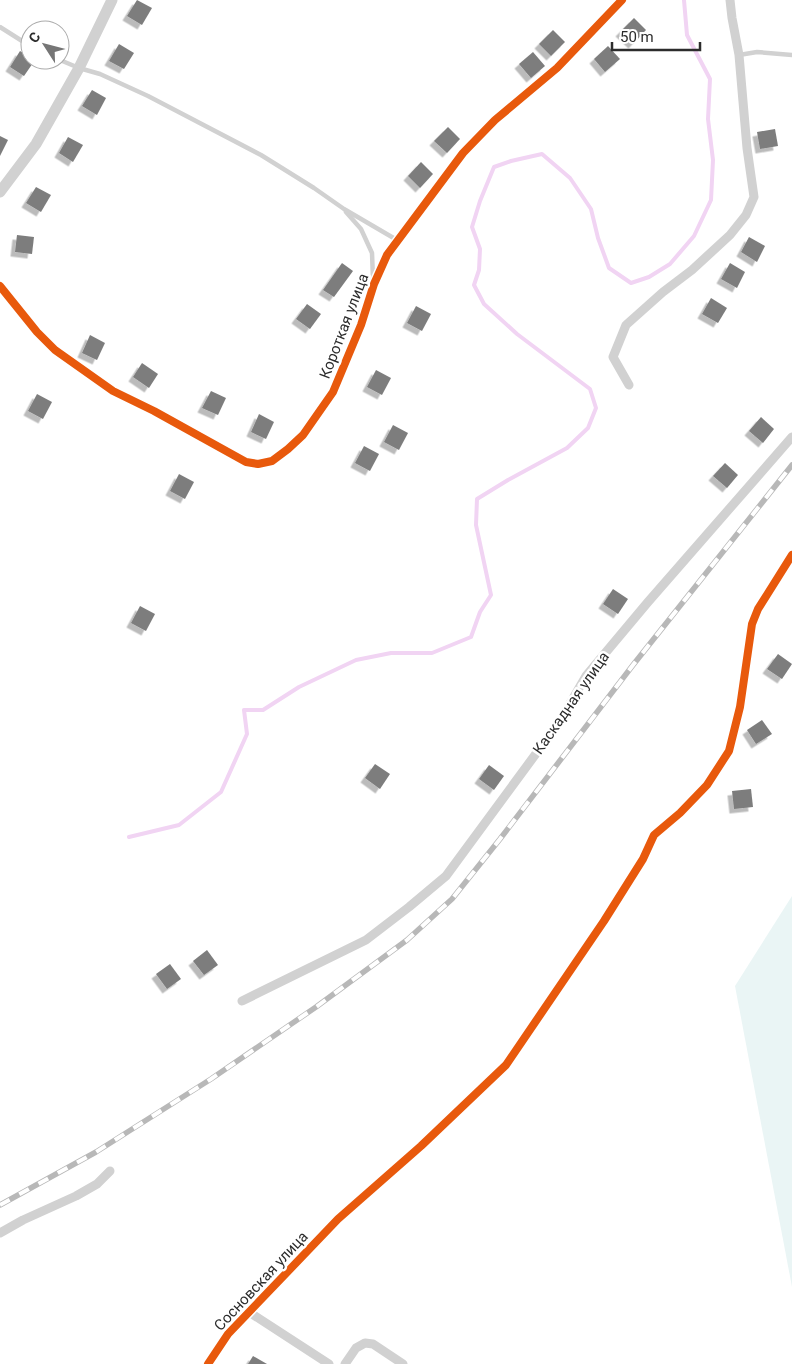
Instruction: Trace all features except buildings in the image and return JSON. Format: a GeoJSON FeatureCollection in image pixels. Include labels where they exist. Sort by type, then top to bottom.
{"type":"FeatureCollection","features":[{"type":"Feature","properties":{"kind":"street"},"geometry":{"type":"LineString","coordinates":[[0,192],[36,144],[79,68],[112,0]]}},
{"type":"Feature","properties":{"kind":"street","name":"Короткая улица"},"geometry":{"type":"LineString","coordinates":[[0,286],[37,332],[55,350],[113,391],[154,411],[246,462],[258,464],[272,461],[303,435],[334,392],[361,325],[374,284],[387,256],[463,153],[495,120],[557,68],[622,0]]}},
{"type":"Feature","properties":{"kind":"street"},"geometry":{"type":"LineString","coordinates":[[629,385],[613,357],[626,325],[662,292],[692,270],[730,235],[746,215],[754,197],[747,148],[739,55],[730,0]]}},
{"type":"Feature","properties":{"kind":"street","name":"Каскадная улица"},"geometry":{"type":"LineString","coordinates":[[242,1001],[366,940],[446,876],[560,721],[586,676],[792,437]]}},
{"type":"Feature","properties":{"kind":"street","name":"Сосновская улица"},"geometry":{"type":"LineString","coordinates":[[208,1364],[228,1334],[338,1219],[422,1146],[506,1066],[604,921],[643,859],[654,835],[680,813],[707,785],[729,751],[740,707],[752,624],[758,609],[792,555]]}},
{"type":"Feature","properties":{"kind":"street"},"geometry":{"type":"LineString","coordinates":[[0,1232],[83,1192],[97,1184],[110,1170]]}},
{"type":"Feature","properties":{"kind":"street"},"geometry":{"type":"LineString","coordinates":[[249,1312],[329,1364]]}},
{"type":"Feature","properties":{"kind":"street"},"geometry":{"type":"LineString","coordinates":[[345,1364],[356,1348],[365,1343],[373,1344],[403,1364]]}},
{"type":"Feature","properties":{"kind":"lane"},"geometry":{"type":"LineString","coordinates":[[0,27],[20,40]]}},
{"type":"Feature","properties":{"kind":"lane"},"geometry":{"type":"LineString","coordinates":[[739,55],[757,52],[792,55]]}},
{"type":"Feature","properties":{"kind":"lane"},"geometry":{"type":"LineString","coordinates":[[70,64],[100,74],[148,96],[261,155],[344,209],[398,241]]}},
{"type":"Feature","properties":{"kind":"lane"},"geometry":{"type":"LineString","coordinates":[[344,209],[361,229],[372,253],[374,284]]}},
{"type":"Feature","properties":{"kind":"shaded area"},"geometry":{"type":"Polygon","coordinates":[[[792,896],[792,1287],[735,986],[792,896]]]}},
{"type":"Feature","properties":{"kind":"waterway"},"geometry":{"type":"LineString","coordinates":[[129,837],[179,825],[221,792],[247,734],[244,710],[263,710],[299,687],[356,660],[391,653],[432,653],[471,637],[480,612],[491,595],[476,525],[477,499],[567,448],[588,428],[596,408],[590,389],[517,334],[484,304],[474,285],[479,270],[480,249],[472,227],[480,201],[494,167],[542,154],[570,178],[591,209],[598,238],[609,268],[631,283],[649,277],[670,264],[694,236],[711,200],[713,160],[708,119],[710,79],[687,35],[684,0]]}},
{"type":"Feature","properties":{"kind":"railway"},"geometry":{"type":"LineString","coordinates":[[0,1205],[96,1152],[211,1079],[316,1007],[407,940],[452,899],[633,665],[792,465]]}},
{"type":"Feature","properties":{"kind":"cycle path"},"geometry":{"type":"LineString","coordinates":[[0,286],[37,332],[55,350],[113,391],[154,411],[246,462],[258,464],[272,461],[303,435],[333,392],[387,255],[463,153],[495,120],[557,68],[622,0]]}},
{"type":"Feature","properties":{"kind":"cycle path"},"geometry":{"type":"LineString","coordinates":[[208,1364],[228,1334],[338,1219],[421,1146],[506,1065],[604,921],[643,859],[654,835],[680,813],[707,785],[729,751],[740,707],[752,624],[758,609],[792,555]]}}]}
